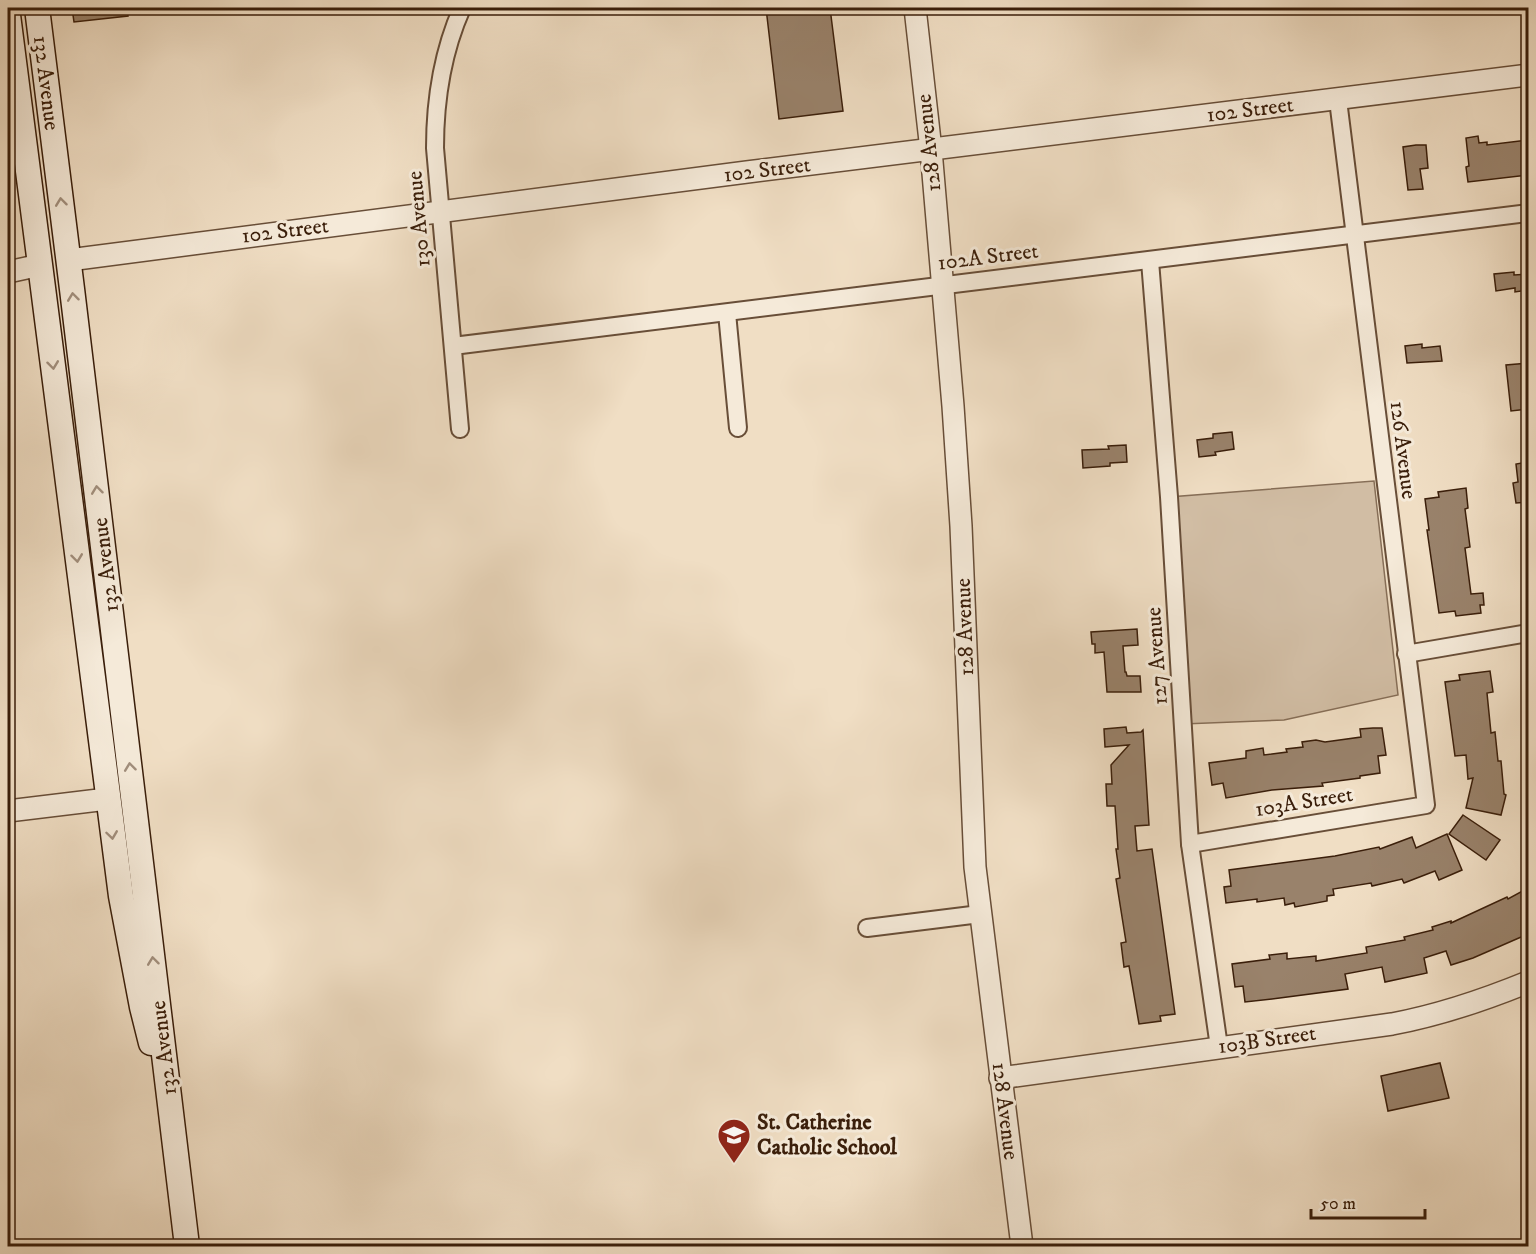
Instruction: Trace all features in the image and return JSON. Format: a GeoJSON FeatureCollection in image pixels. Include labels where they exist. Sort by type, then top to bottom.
{"type":"FeatureCollection","features":[{"type":"Feature","properties":{"kind":"main road","name":"132 Avenue"},"geometry":{"type":"LineString","coordinates":[[37,8],[187,1246]]}},
{"type":"Feature","properties":{"kind":"main road","name":"132 Avenue"},"geometry":{"type":"LineString","coordinates":[[8,15],[121,896],[141,1007],[173,1123]]}},
{"type":"Feature","properties":{"kind":"street","name":"130 Avenue"},"geometry":{"type":"LineString","coordinates":[[460,429],[435,148],[435,111],[450,34],[462,8]]}},
{"type":"Feature","properties":{"kind":"street","name":"128 Avenue"},"geometry":{"type":"LineString","coordinates":[[915,8],[931,150],[961,526],[975,867],[1022,1246]]}},
{"type":"Feature","properties":{"kind":"street","name":"102 Street"},"geometry":{"type":"LineString","coordinates":[[8,272],[69,260],[441,211],[1528,75]]}},
{"type":"Feature","properties":{"kind":"street","name":"126 Avenue"},"geometry":{"type":"LineString","coordinates":[[1338,100],[1426,805]]}},
{"type":"Feature","properties":{"kind":"street","name":"102A Street"},"geometry":{"type":"LineString","coordinates":[[453,346],[1528,213]]}},
{"type":"Feature","properties":{"kind":"street","name":"127 Avenue"},"geometry":{"type":"LineString","coordinates":[[1150,261],[1169,497],[1190,844],[1219,1047]]}},
{"type":"Feature","properties":{"kind":"street"},"geometry":{"type":"LineString","coordinates":[[727,313],[738,428]]}},
{"type":"Feature","properties":{"kind":"street"},"geometry":{"type":"LineString","coordinates":[[1406,654],[1528,633]]}},
{"type":"Feature","properties":{"kind":"street"},"geometry":{"type":"LineString","coordinates":[[8,811],[107,799]]}},
{"type":"Feature","properties":{"kind":"street","name":"103A Street"},"geometry":{"type":"LineString","coordinates":[[1190,844],[1426,805]]}},
{"type":"Feature","properties":{"kind":"street"},"geometry":{"type":"LineString","coordinates":[[867,928],[980,914]]}},
{"type":"Feature","properties":{"kind":"street","name":"103B Street"},"geometry":{"type":"LineString","coordinates":[[1000,1078],[1392,1024],[1433,1016],[1472,1004],[1528,982]]}},
{"type":"Feature","properties":{"kind":"shaded area"},"geometry":{"type":"Polygon","coordinates":[[[1374,481],[1398,695],[1284,720],[1183,724],[1169,497],[1374,481]]]}},
{"type":"Feature","properties":{"kind":"building"},"geometry":{"type":"Polygon","coordinates":[[[72,8],[127,8],[128,16],[74,22],[72,8]]]}},
{"type":"Feature","properties":{"kind":"building"},"geometry":{"type":"Polygon","coordinates":[[[766,8],[830,8],[843,111],[779,119],[766,8]]]}},
{"type":"Feature","properties":{"kind":"building"},"geometry":{"type":"Polygon","coordinates":[[[1478,136],[1479,143],[1487,142],[1487,145],[1528,140],[1528,175],[1468,182],[1466,138],[1478,136]]]}},
{"type":"Feature","properties":{"kind":"building"},"geometry":{"type":"Polygon","coordinates":[[[1426,145],[1428,168],[1420,169],[1423,189],[1408,190],[1403,147],[1426,145]]]}},
{"type":"Feature","properties":{"kind":"building"},"geometry":{"type":"Polygon","coordinates":[[[1514,272],[1514,275],[1528,274],[1528,290],[1515,292],[1515,288],[1496,291],[1494,274],[1514,272]]]}},
{"type":"Feature","properties":{"kind":"building"},"geometry":{"type":"Polygon","coordinates":[[[1422,344],[1422,348],[1440,346],[1442,361],[1407,363],[1405,346],[1422,344]]]}},
{"type":"Feature","properties":{"kind":"building"},"geometry":{"type":"Polygon","coordinates":[[[1528,363],[1528,409],[1511,411],[1506,365],[1528,363]]]}},
{"type":"Feature","properties":{"kind":"building"},"geometry":{"type":"Polygon","coordinates":[[[1232,432],[1234,449],[1215,452],[1216,455],[1199,457],[1197,440],[1213,438],[1213,434],[1232,432]]]}},
{"type":"Feature","properties":{"kind":"building"},"geometry":{"type":"Polygon","coordinates":[[[1126,445],[1127,462],[1083,468],[1082,450],[1109,449],[1108,446],[1126,445]]]}},
{"type":"Feature","properties":{"kind":"building"},"geometry":{"type":"Polygon","coordinates":[[[1528,462],[1528,502],[1516,503],[1513,483],[1518,482],[1516,464],[1528,462]]]}},
{"type":"Feature","properties":{"kind":"building"},"geometry":{"type":"Polygon","coordinates":[[[1466,488],[1468,508],[1465,509],[1470,547],[1465,548],[1471,594],[1483,593],[1484,605],[1480,605],[1481,613],[1456,616],[1455,611],[1439,613],[1425,499],[1439,497],[1438,492],[1466,488]]]}},
{"type":"Feature","properties":{"kind":"building"},"geometry":{"type":"Polygon","coordinates":[[[1137,629],[1138,645],[1123,646],[1125,672],[1127,676],[1140,676],[1141,692],[1107,692],[1104,652],[1095,653],[1091,632],[1137,629]]]}},
{"type":"Feature","properties":{"kind":"building"},"geometry":{"type":"Polygon","coordinates":[[[1490,671],[1493,692],[1487,693],[1491,733],[1495,732],[1498,761],[1501,761],[1504,794],[1506,795],[1501,815],[1466,808],[1473,778],[1468,779],[1466,755],[1455,756],[1445,682],[1460,680],[1459,675],[1490,671]]]}},
{"type":"Feature","properties":{"kind":"building"},"geometry":{"type":"Polygon","coordinates":[[[1126,727],[1127,733],[1143,730],[1149,825],[1135,826],[1137,851],[1152,849],[1175,1014],[1160,1016],[1161,1021],[1139,1024],[1129,966],[1124,967],[1121,943],[1126,942],[1116,879],[1120,878],[1116,849],[1118,849],[1115,806],[1107,806],[1106,784],[1112,784],[1111,765],[1129,745],[1105,747],[1104,729],[1126,727]]]}},
{"type":"Feature","properties":{"kind":"building"},"geometry":{"type":"Polygon","coordinates":[[[1382,728],[1386,755],[1378,756],[1380,773],[1322,783],[1323,786],[1272,790],[1226,798],[1223,783],[1212,785],[1209,763],[1246,758],[1246,751],[1263,748],[1264,755],[1287,752],[1286,749],[1303,747],[1302,742],[1316,740],[1325,742],[1361,737],[1360,729],[1382,728]]]}},
{"type":"Feature","properties":{"kind":"building"},"geometry":{"type":"Polygon","coordinates":[[[1463,815],[1500,840],[1486,860],[1449,834],[1463,815]]]}},
{"type":"Feature","properties":{"kind":"building"},"geometry":{"type":"Polygon","coordinates":[[[1447,834],[1462,870],[1439,880],[1435,871],[1404,883],[1402,879],[1372,886],[1371,883],[1333,889],[1334,895],[1327,896],[1327,901],[1295,907],[1294,903],[1285,905],[1284,898],[1226,903],[1224,887],[1231,886],[1229,870],[1335,856],[1379,847],[1380,849],[1412,837],[1416,848],[1447,834]]]}},
{"type":"Feature","properties":{"kind":"building"},"geometry":{"type":"Polygon","coordinates":[[[1528,888],[1528,934],[1473,958],[1451,965],[1446,951],[1424,958],[1427,973],[1385,982],[1382,967],[1345,974],[1348,989],[1272,999],[1245,1002],[1243,986],[1235,987],[1232,964],[1270,959],[1269,955],[1287,953],[1287,959],[1316,956],[1316,961],[1367,953],[1366,947],[1405,940],[1404,937],[1433,930],[1432,927],[1451,921],[1451,923],[1528,888]]]}},
{"type":"Feature","properties":{"kind":"building"},"geometry":{"type":"Polygon","coordinates":[[[1440,1063],[1449,1098],[1388,1111],[1381,1076],[1440,1063]]]}},
{"type":"Feature","properties":{"kind":"place","name":"St. Catherine Catholic School"},"geometry":{"type":"Point","coordinates":[734,1164]}}]}
